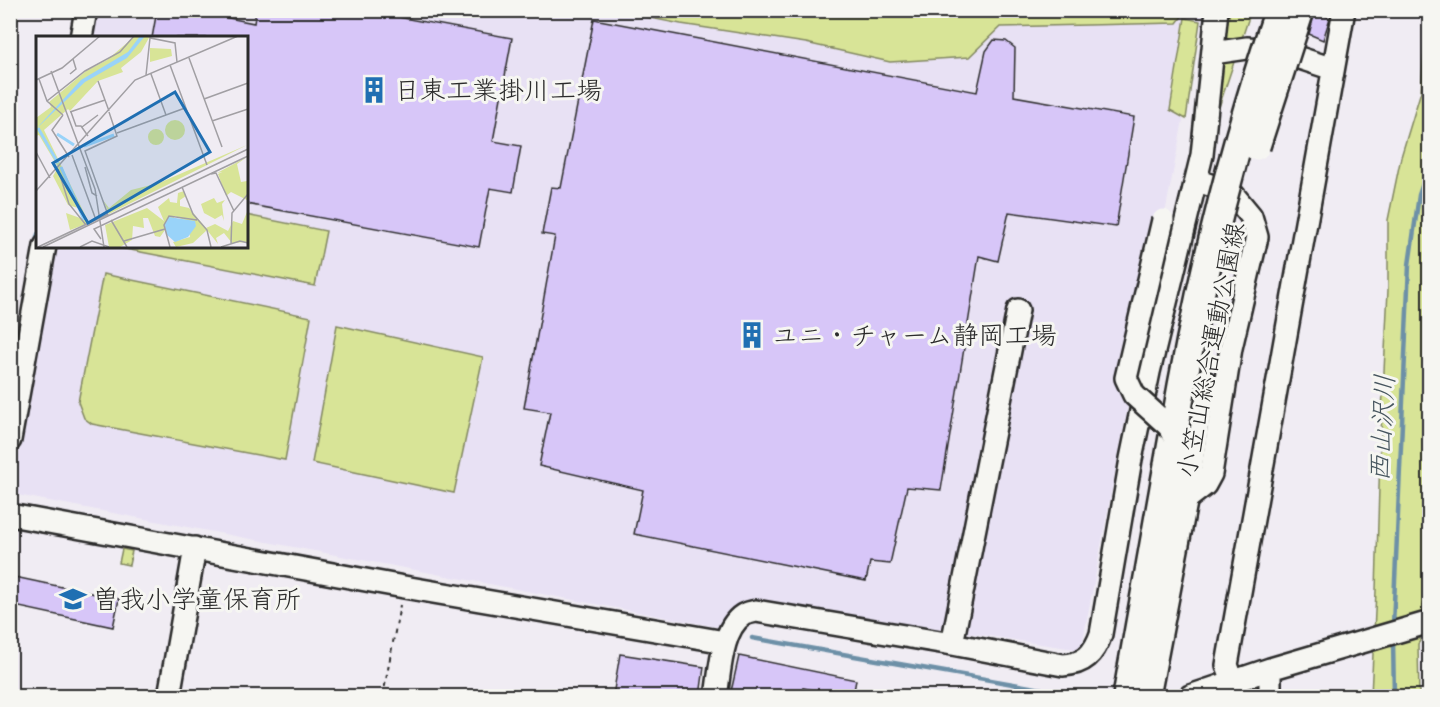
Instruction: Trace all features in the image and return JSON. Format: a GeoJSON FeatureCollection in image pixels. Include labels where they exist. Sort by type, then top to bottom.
{"type":"FeatureCollection","features":[{"type":"Feature","properties":{"kind":"main road","name":"小笠山総合運動公園線"},"geometry":{"type":"LineString","coordinates":[[1127,696],[1196,308],[1217,219],[1257,79],[1280,10]]}},
{"type":"Feature","properties":{"kind":"main road","name":"小笠山総合運動公園線"},"geometry":{"type":"LineString","coordinates":[[1146,696],[1183,502],[1201,382],[1236,218],[1257,142],[1300,10]]}},
{"type":"Feature","properties":{"kind":"street"},"geometry":{"type":"LineString","coordinates":[[81,36],[86,10]]}},
{"type":"Feature","properties":{"kind":"street"},"geometry":{"type":"LineString","coordinates":[[716,696],[725,642],[742,615],[756,611],[1063,665],[1075,664],[1089,657],[1097,647],[1149,372],[1202,155],[1217,10]]}},
{"type":"Feature","properties":{"kind":"street"},"geometry":{"type":"LineString","coordinates":[[1233,681],[1227,665],[1344,10]]}},
{"type":"Feature","properties":{"kind":"street"},"geometry":{"type":"LineString","coordinates":[[1213,53],[1246,48],[1275,50],[1333,69]]}},
{"type":"Feature","properties":{"kind":"street"},"geometry":{"type":"LineString","coordinates":[[1183,502],[1205,485],[1211,474],[1231,348],[1257,237],[1251,216],[1232,193],[1196,180]]}},
{"type":"Feature","properties":{"kind":"street"},"geometry":{"type":"LineString","coordinates":[[1174,431],[1134,395],[1126,378],[1163,220],[1190,206]]}},
{"type":"Feature","properties":{"kind":"street"},"geometry":{"type":"LineString","coordinates":[[10,440],[45,248]]}},
{"type":"Feature","properties":{"kind":"street"},"geometry":{"type":"LineString","coordinates":[[952,644],[1018,310]]}},
{"type":"Feature","properties":{"kind":"street"},"geometry":{"type":"LineString","coordinates":[[10,515],[404,587],[725,642]]}},
{"type":"Feature","properties":{"kind":"street"},"geometry":{"type":"LineString","coordinates":[[169,696],[195,548]]}},
{"type":"Feature","properties":{"kind":"street"},"geometry":{"type":"LineString","coordinates":[[1190,696],[1270,669],[1430,622]]}},
{"type":"Feature","properties":{"kind":"street"},"geometry":{"type":"LineString","coordinates":[[1270,669],[1270,696]]}},
{"type":"Feature","properties":{"kind":"path"},"geometry":{"type":"LineString","coordinates":[[383,696],[404,587]]}},
{"type":"Feature","properties":{"kind":"shaded area"},"geometry":{"type":"Polygon","coordinates":[[[91,11],[1204,11],[1081,650],[749,600],[717,627],[12,494],[53,248],[248,248],[248,36],[87,36],[91,11]]]}},
{"type":"Feature","properties":{"kind":"green space"},"geometry":{"type":"Polygon","coordinates":[[[1186,11],[1177,23],[1000,27],[969,57],[890,62],[806,43],[681,24],[620,12],[1186,11]]]}},
{"type":"Feature","properties":{"kind":"green space"},"geometry":{"type":"Polygon","coordinates":[[[1225,11],[1251,11],[1215,119],[1225,11]]]}},
{"type":"Feature","properties":{"kind":"green space"},"geometry":{"type":"Polygon","coordinates":[[[1427,11],[1429,11],[1429,586],[1423,605],[1418,644],[1419,696],[1371,696],[1388,290],[1388,220],[1401,157],[1421,91],[1427,11]]]}},
{"type":"Feature","properties":{"kind":"green space"},"geometry":{"type":"Polygon","coordinates":[[[1185,18],[1200,21],[1186,119],[1170,110],[1185,18]]]}},
{"type":"Feature","properties":{"kind":"green space"},"geometry":{"type":"Polygon","coordinates":[[[248,215],[326,231],[315,286],[120,248],[248,248],[248,215]]]}},
{"type":"Feature","properties":{"kind":"green space"},"geometry":{"type":"Polygon","coordinates":[[[103,274],[311,317],[285,460],[92,424],[84,418],[78,402],[103,274]]]}},
{"type":"Feature","properties":{"kind":"green space"},"geometry":{"type":"Polygon","coordinates":[[[337,325],[483,357],[454,493],[312,463],[337,325]]]}},
{"type":"Feature","properties":{"kind":"green space"},"geometry":{"type":"Polygon","coordinates":[[[122,549],[132,551],[129,565],[119,563],[122,549]]]}},
{"type":"Feature","properties":{"kind":"building","name":"日東工業掛川工場"},"geometry":{"type":"Polygon","coordinates":[[[157,10],[189,10],[254,23],[256,10],[360,10],[512,38],[493,141],[521,146],[513,192],[490,188],[479,247],[248,204],[248,36],[152,36],[157,10]]]}},
{"type":"Feature","properties":{"kind":"building"},"geometry":{"type":"Polygon","coordinates":[[[1315,12],[1330,18],[1323,40],[1309,34],[1315,12]]]}},
{"type":"Feature","properties":{"kind":"building","name":"ユニ・チャーム静岡工場"},"geometry":{"type":"Polygon","coordinates":[[[594,19],[977,92],[986,51],[994,40],[1006,41],[1015,48],[1014,96],[1134,117],[1116,227],[1009,212],[998,261],[979,256],[941,490],[907,487],[890,564],[870,562],[866,581],[634,534],[643,490],[539,466],[550,412],[524,408],[555,236],[542,234],[551,187],[561,188],[594,19]]]}},
{"type":"Feature","properties":{"kind":"building"},"geometry":{"type":"Polygon","coordinates":[[[10,576],[119,599],[113,627],[10,605],[10,576]]]}},
{"type":"Feature","properties":{"kind":"building"},"geometry":{"type":"Polygon","coordinates":[[[620,654],[704,667],[700,696],[613,696],[620,654]]]}},
{"type":"Feature","properties":{"kind":"building"},"geometry":{"type":"Polygon","coordinates":[[[739,656],[856,680],[853,696],[803,688],[802,696],[730,696],[739,656]]]}},
{"type":"Feature","properties":{"kind":"waterway","name":"西山沢川"},"geometry":{"type":"LineString","coordinates":[[1393,626],[1409,265],[1419,195],[1430,163]]}},
{"type":"Feature","properties":{"kind":"waterway"},"geometry":{"type":"LineString","coordinates":[[35,246],[36,242]]}},
{"type":"Feature","properties":{"kind":"waterway"},"geometry":{"type":"LineString","coordinates":[[752,638],[1081,696]]}},
{"type":"Feature","properties":{"kind":"waterway","name":"西山沢川"},"geometry":{"type":"LineString","coordinates":[[1393,640],[1394,696]]}},
{"type":"Feature","properties":{"kind":"place","name":"日東工業掛川工場"},"geometry":{"type":"Point","coordinates":[374,90]}},
{"type":"Feature","properties":{"kind":"place","name":"ユニ・チャーム静岡工場"},"geometry":{"type":"Point","coordinates":[752,335]}},
{"type":"Feature","properties":{"kind":"place","name":"曽我小学童保育所"},"geometry":{"type":"Point","coordinates":[73,599]}}]}
